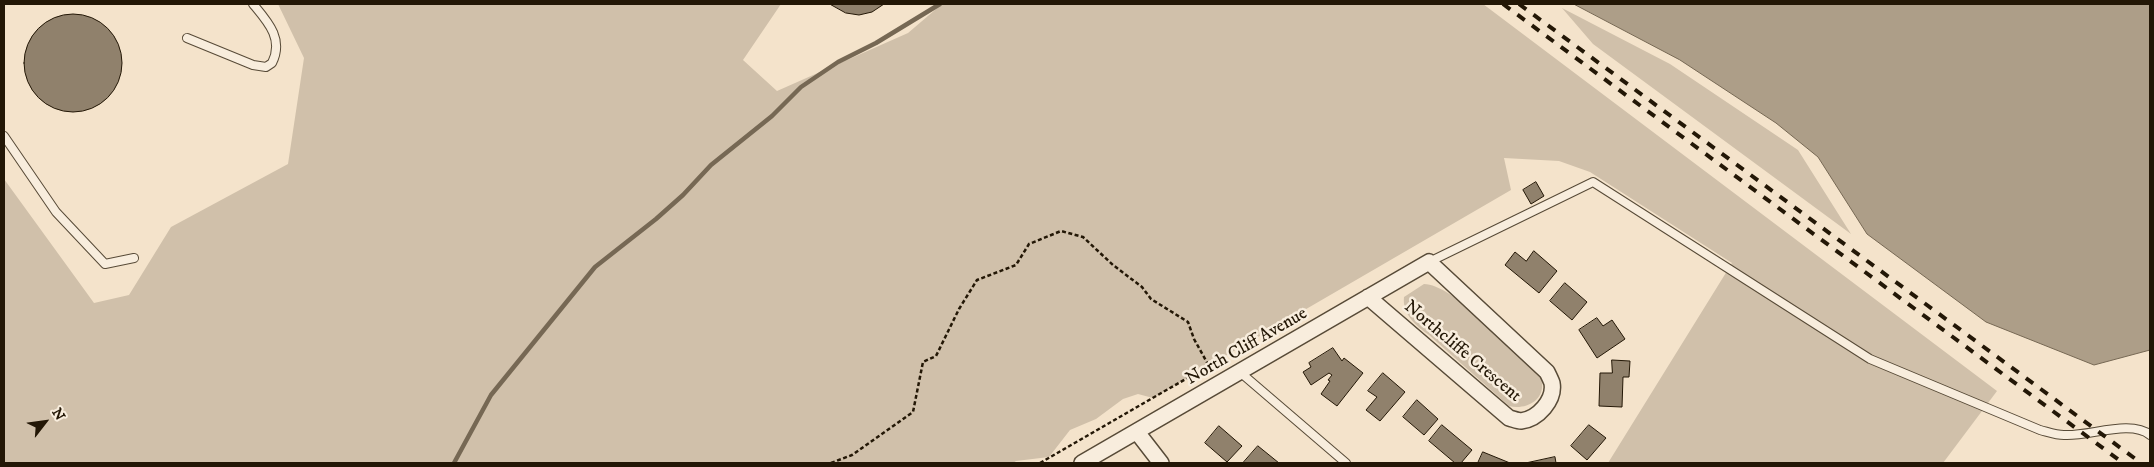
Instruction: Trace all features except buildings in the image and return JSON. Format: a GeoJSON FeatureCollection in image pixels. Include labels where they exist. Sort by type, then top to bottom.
{"type":"FeatureCollection","features":[{"type":"Feature","properties":{"kind":"street","name":"Northcliffe Crescent"},"geometry":{"type":"LineString","coordinates":[[1368,297],[1510,418],[1520,421],[1530,418],[1539,412],[1547,405],[1552,395],[1552,383],[1547,372],[1430,262]]}},
{"type":"Feature","properties":{"kind":"street","name":"North Cliff Avenue"},"geometry":{"type":"LineString","coordinates":[[1082,463],[1241,373],[1430,262]]}},
{"type":"Feature","properties":{"kind":"street"},"geometry":{"type":"LineString","coordinates":[[1137,432],[1161,463]]}},
{"type":"Feature","properties":{"kind":"lane"},"geometry":{"type":"LineString","coordinates":[[188,38],[253,65],[266,67],[272,63],[277,45],[269,23],[252,4]]}},
{"type":"Feature","properties":{"kind":"lane"},"geometry":{"type":"LineString","coordinates":[[4,136],[56,212],[105,264],[134,258]]}},
{"type":"Feature","properties":{"kind":"lane"},"geometry":{"type":"LineString","coordinates":[[1430,262],[1593,182],[1870,359],[2040,430],[2063,435],[2125,428],[2137,429],[2150,435]]}},
{"type":"Feature","properties":{"kind":"lane"},"geometry":{"type":"LineString","coordinates":[[1241,373],[1346,463]]}},
{"type":"Feature","properties":{"kind":"path"},"geometry":{"type":"LineString","coordinates":[[831,463],[852,455],[913,412],[923,362],[936,356],[959,308],[977,280],[1016,265],[1029,244],[1061,231],[1083,237],[1113,265],[1142,287],[1151,299],[1188,322],[1194,339],[1209,366]]}},
{"type":"Feature","properties":{"kind":"path"},"geometry":{"type":"LineString","coordinates":[[1040,463],[1222,358],[1241,373]]}},
{"type":"Feature","properties":{"kind":"shaded area"},"geometry":{"type":"Polygon","coordinates":[[[278,4],[781,4],[743,60],[777,91],[908,33],[942,4],[1483,4],[1997,391],[1943,463],[1608,463],[1732,263],[1590,172],[1559,161],[1504,158],[1511,190],[1153,398],[1138,394],[1123,399],[1096,419],[1070,430],[1049,457],[1013,463],[4,463],[4,179],[94,303],[129,295],[171,227],[288,164],[304,58],[278,4]]]}},
{"type":"Feature","properties":{"kind":"shaded area"},"geometry":{"type":"Polygon","coordinates":[[[1574,4],[2150,4],[2150,350],[2094,365],[1986,322],[1867,234],[1818,157],[1776,123],[1680,60],[1574,4]]]}},
{"type":"Feature","properties":{"kind":"shaded area"},"geometry":{"type":"Polygon","coordinates":[[[1562,8],[1670,64],[1798,150],[1851,234],[1593,44],[1562,8]]]}},
{"type":"Feature","properties":{"kind":"shaded area"},"geometry":{"type":"Polygon","coordinates":[[[1424,284],[1436,287],[1464,305],[1495,331],[1535,370],[1542,380],[1542,390],[1536,400],[1521,407],[1509,406],[1415,324],[1405,309],[1404,297],[1424,284]]]}},
{"type":"Feature","properties":{"kind":"waterway"},"geometry":{"type":"LineString","coordinates":[[454,463],[491,395],[595,267],[656,219],[683,195],[711,165],[772,116],[801,87],[838,62],[876,43],[940,4]]}},
{"type":"Feature","properties":{"kind":"railway"},"geometry":{"type":"LineString","coordinates":[[1503,4],[2123,463]]}},
{"type":"Feature","properties":{"kind":"railway"},"geometry":{"type":"LineString","coordinates":[[1519,4],[2141,463]]}}]}
